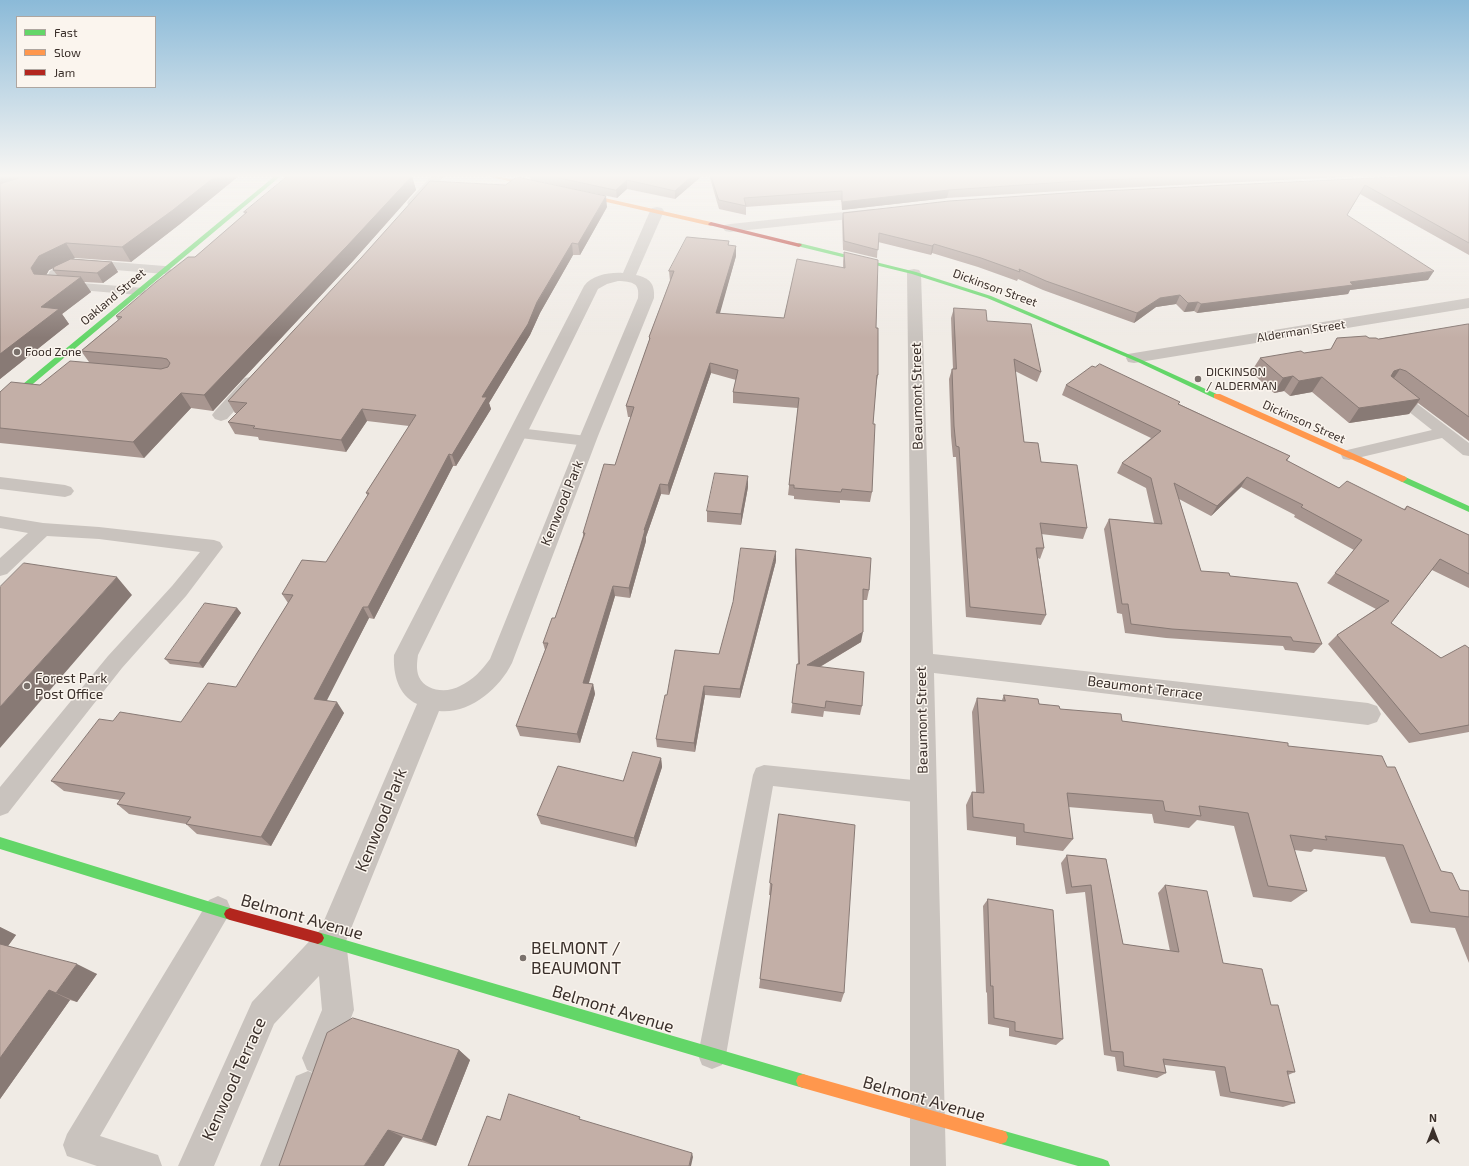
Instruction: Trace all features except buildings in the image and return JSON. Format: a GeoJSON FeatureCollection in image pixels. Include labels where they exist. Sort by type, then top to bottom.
{"type":"FeatureCollection","features":[{"type":"Feature","properties":{"kind":"main road","name":"Oakland Street"},"geometry":{"type":"LineString","coordinates":[[0,407],[214,229]]}},
{"type":"Feature","properties":{"kind":"main road","name":"Dickinson Street"},"geometry":{"type":"LineString","coordinates":[[736,229],[914,273],[964,288],[1010,305],[1134,358],[1469,509]]}},
{"type":"Feature","properties":{"kind":"main road","name":"Belmont Avenue"},"geometry":{"type":"LineString","coordinates":[[0,843],[264,924],[331,941],[712,1056],[1103,1166]]}},
{"type":"Feature","properties":{"kind":"street"},"geometry":{"type":"LineString","coordinates":[[628,277],[649,229]]}},
{"type":"Feature","properties":{"kind":"street","name":"Beaumont Street"},"geometry":{"type":"LineString","coordinates":[[914,273],[923,792],[926,1116],[928,1166]]}},
{"type":"Feature","properties":{"kind":"street","name":"Kenwood Park"},"geometry":{"type":"LineString","coordinates":[[628,277],[636,279],[646,285],[648,289],[646,298],[587,441],[500,663],[492,675],[484,683],[463,697],[452,699],[430,699],[415,691],[406,679],[404,666],[406,655],[592,286],[607,278],[628,277]]}},
{"type":"Feature","properties":{"kind":"street","name":"Alderman Street"},"geometry":{"type":"LineString","coordinates":[[1134,358],[1469,303]]}},
{"type":"Feature","properties":{"kind":"street"},"geometry":{"type":"LineString","coordinates":[[221,415],[263,370]]}},
{"type":"Feature","properties":{"kind":"street","name":"Beaumont Terrace"},"geometry":{"type":"LineString","coordinates":[[921,662],[1368,714]]}},
{"type":"Feature","properties":{"kind":"street","name":"Kenwood Park"},"geometry":{"type":"LineString","coordinates":[[331,941],[430,699]]}},
{"type":"Feature","properties":{"kind":"street"},"geometry":{"type":"LineString","coordinates":[[278,1166],[338,1010],[331,941]]}},
{"type":"Feature","properties":{"kind":"street","name":"Kenwood Terrace"},"geometry":{"type":"LineString","coordinates":[[196,1166],[263,1013],[331,941]]}},
{"type":"Feature","properties":{"kind":"lane"},"geometry":{"type":"LineString","coordinates":[[140,292],[49,284],[55,274],[75,263],[165,270]]}},
{"type":"Feature","properties":{"kind":"lane"},"geometry":{"type":"LineString","coordinates":[[48,368],[63,370]]}},
{"type":"Feature","properties":{"kind":"lane"},"geometry":{"type":"LineString","coordinates":[[1389,390],[1469,451]]}},
{"type":"Feature","properties":{"kind":"lane"},"geometry":{"type":"LineString","coordinates":[[1348,455],[1444,432]]}},
{"type":"Feature","properties":{"kind":"lane"},"geometry":{"type":"LineString","coordinates":[[518,433],[587,441]]}},
{"type":"Feature","properties":{"kind":"lane"},"geometry":{"type":"LineString","coordinates":[[0,483],[64,491]]}},
{"type":"Feature","properties":{"kind":"lane"},"geometry":{"type":"LineString","coordinates":[[0,522],[43,529],[99,533],[214,546],[179,591],[115,662],[0,805]]}},
{"type":"Feature","properties":{"kind":"lane"},"geometry":{"type":"LineString","coordinates":[[0,569],[43,529]]}},
{"type":"Feature","properties":{"kind":"lane"},"geometry":{"type":"LineString","coordinates":[[712,1056],[764,775],[923,792]]}},
{"type":"Feature","properties":{"kind":"lane"},"geometry":{"type":"LineString","coordinates":[[147,1166],[78,1145],[218,909]]}},
{"type":"Feature","properties":{"kind":"traffic: fast"},"geometry":{"type":"LineString","coordinates":[[0,407],[214,229]]}},
{"type":"Feature","properties":{"kind":"traffic: fast"},"geometry":{"type":"LineString","coordinates":[[799,245],[914,273],[989,297],[1140,361],[1217,396]]}},
{"type":"Feature","properties":{"kind":"traffic: fast"},"geometry":{"type":"LineString","coordinates":[[1403,479],[1469,509]]}},
{"type":"Feature","properties":{"kind":"traffic: fast"},"geometry":{"type":"LineString","coordinates":[[0,843],[230,914]]}},
{"type":"Feature","properties":{"kind":"traffic: fast"},"geometry":{"type":"LineString","coordinates":[[318,938],[803,1081]]}},
{"type":"Feature","properties":{"kind":"traffic: fast"},"geometry":{"type":"LineString","coordinates":[[1001,1137],[1103,1166]]}},
{"type":"Feature","properties":{"kind":"traffic: slow"},"geometry":{"type":"LineString","coordinates":[[1217,396],[1403,479]]}},
{"type":"Feature","properties":{"kind":"traffic: slow"},"geometry":{"type":"LineString","coordinates":[[803,1081],[1001,1137]]}},
{"type":"Feature","properties":{"kind":"traffic: jam"},"geometry":{"type":"LineString","coordinates":[[734,229],[799,245]]}},
{"type":"Feature","properties":{"kind":"traffic: jam"},"geometry":{"type":"LineString","coordinates":[[230,914],[318,938]]}},
{"type":"Feature","properties":{"kind":"place","name":"Food Zone"},"geometry":{"type":"Point","coordinates":[17,352]}},
{"type":"Feature","properties":{"kind":"place","name":"DICKINSON / ALDERMAN"},"geometry":{"type":"Point","coordinates":[1198,379]}},
{"type":"Feature","properties":{"kind":"place","name":"Forest Park Post Office"},"geometry":{"type":"Point","coordinates":[27,686]}},
{"type":"Feature","properties":{"kind":"place","name":"BELMONT / BEAUMONT"},"geometry":{"type":"Point","coordinates":[523,958]}}]}
